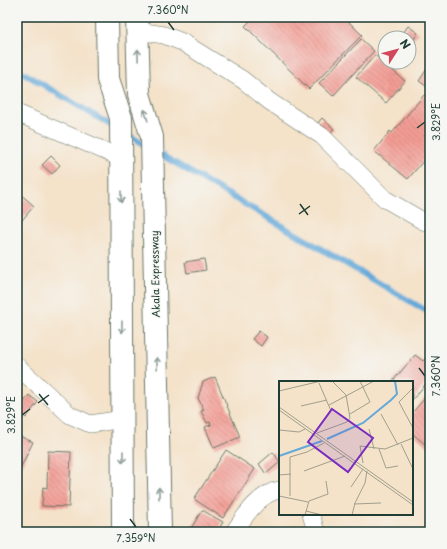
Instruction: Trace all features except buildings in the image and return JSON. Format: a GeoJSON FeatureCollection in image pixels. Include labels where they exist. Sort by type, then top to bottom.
{"type":"FeatureCollection","features":[{"type":"Feature","properties":{"kind":"main road"},"geometry":{"type":"LineString","coordinates":[[107,17],[108,79],[121,118],[123,532]]}},
{"type":"Feature","properties":{"kind":"main road","name":"Akala Expressway"},"geometry":{"type":"LineString","coordinates":[[137,24],[139,94],[152,137],[160,532]]}},
{"type":"Feature","properties":{"kind":"street"},"geometry":{"type":"LineString","coordinates":[[137,24],[182,42],[243,80],[269,101],[322,136],[385,199],[423,221],[430,223]]}},
{"type":"Feature","properties":{"kind":"street"},"geometry":{"type":"LineString","coordinates":[[17,113],[121,158]]}},
{"type":"Feature","properties":{"kind":"street"},"geometry":{"type":"LineString","coordinates":[[17,366],[70,415],[90,424],[123,419]]}},
{"type":"Feature","properties":{"kind":"street"},"geometry":{"type":"LineString","coordinates":[[234,532],[245,515],[258,501],[276,490],[279,490]]}},
{"type":"Feature","properties":{"kind":"street"},"geometry":{"type":"LineString","coordinates":[[311,515],[316,532]]}},
{"type":"Feature","properties":{"kind":"waterway"},"geometry":{"type":"LineString","coordinates":[[17,69],[117,129]]}},
{"type":"Feature","properties":{"kind":"waterway"},"geometry":{"type":"LineString","coordinates":[[125,133],[148,147]]}},
{"type":"Feature","properties":{"kind":"waterway"},"geometry":{"type":"LineString","coordinates":[[158,153],[430,313]]}}]}
